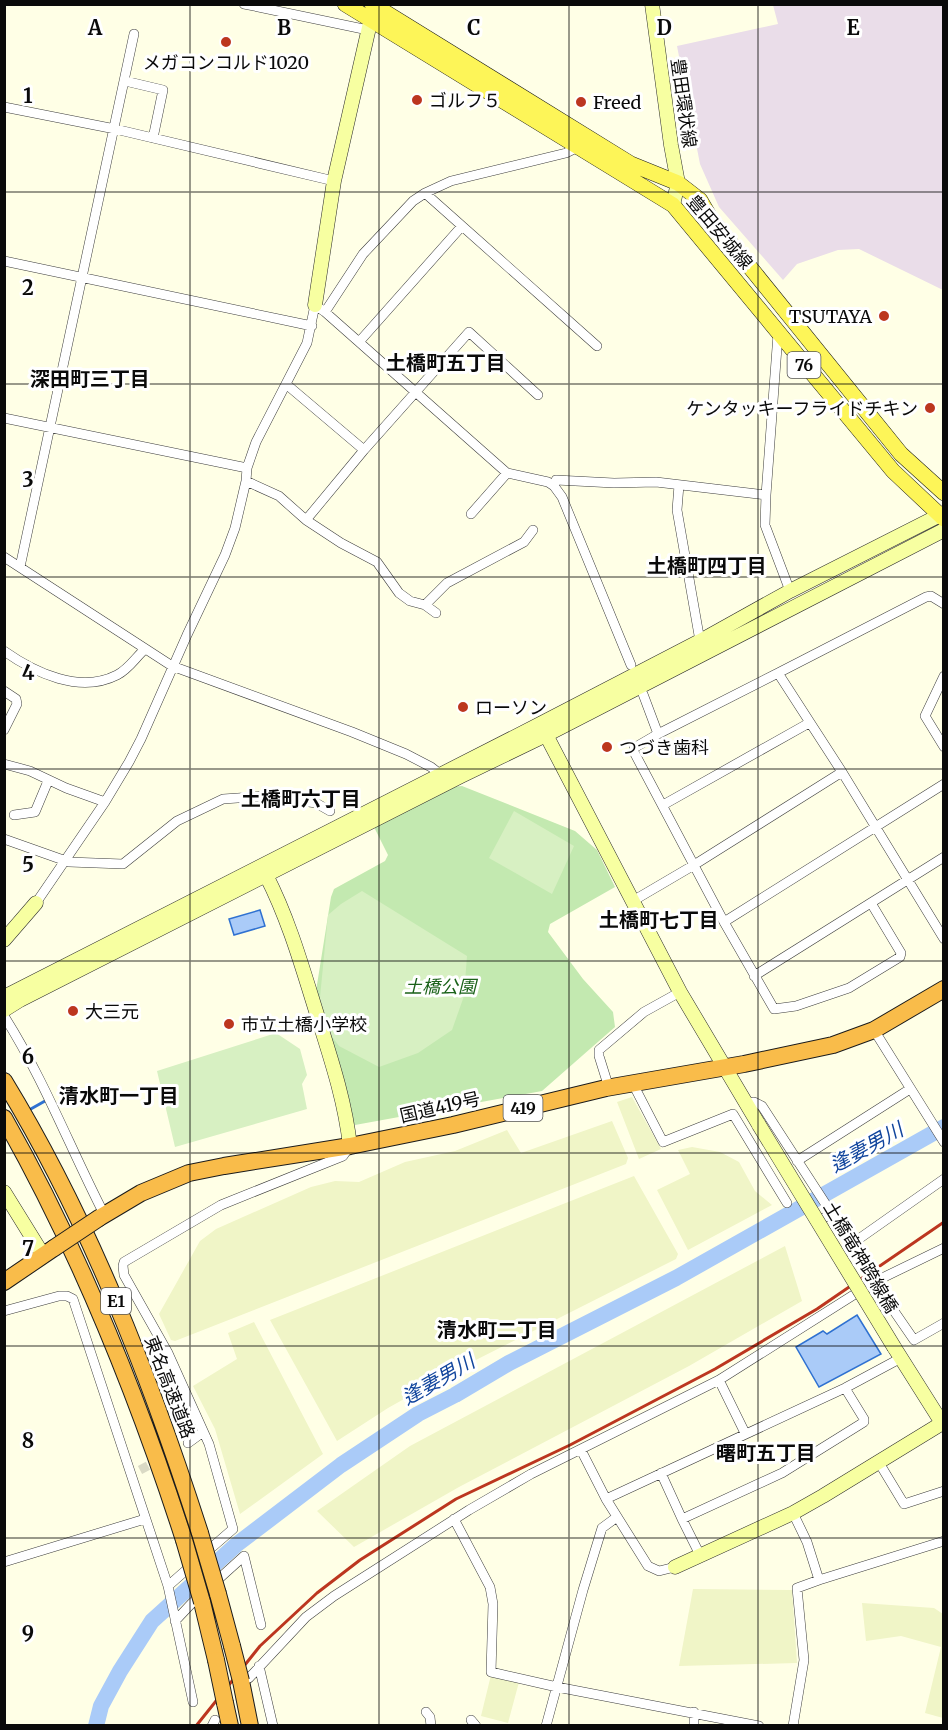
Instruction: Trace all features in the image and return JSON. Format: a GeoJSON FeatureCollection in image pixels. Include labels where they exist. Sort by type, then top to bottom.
{"type":"FeatureCollection","features":[{"type":"Feature","properties":{"kind":"highway","name":"国道419号"},"geometry":{"type":"LineString","coordinates":[[4,1282],[101,1216],[141,1193],[189,1173],[350,1146],[453,1125],[609,1088],[833,1045],[874,1030],[944,989]]}},
{"type":"Feature","properties":{"kind":"highway","name":"東名高速道路"},"geometry":{"type":"LineString","coordinates":[[4,1081],[67,1195],[122,1315],[177,1461],[200,1533],[232,1646],[245,1680],[250,1725]]}},
{"type":"Feature","properties":{"kind":"highway","name":"東名高速道路"},"geometry":{"type":"LineString","coordinates":[[4,1118],[51,1203],[105,1322],[161,1468],[202,1602],[216,1660],[225,1703],[219,1724]]}},
{"type":"Feature","properties":{"kind":"main road","name":"豊田安城線"},"geometry":{"type":"LineString","coordinates":[[345,4],[372,13],[631,164],[678,183],[700,200],[711,219],[901,454],[944,493]]}},
{"type":"Feature","properties":{"kind":"main road","name":"豊田安城線"},"geometry":{"type":"LineString","coordinates":[[372,13],[578,147],[673,205],[893,471],[942,519]]}},
{"type":"Feature","properties":{"kind":"street"},"geometry":{"type":"LineString","coordinates":[[244,4],[372,13],[334,181],[320,308]]}},
{"type":"Feature","properties":{"kind":"street","name":"豊田環状線"},"geometry":{"type":"LineString","coordinates":[[652,4],[678,183],[673,205]]}},
{"type":"Feature","properties":{"kind":"street"},"geometry":{"type":"LineString","coordinates":[[20,567],[48,427],[134,34]]}},
{"type":"Feature","properties":{"kind":"street"},"geometry":{"type":"LineString","coordinates":[[125,81],[163,90],[153,138]]}},
{"type":"Feature","properties":{"kind":"street"},"geometry":{"type":"LineString","coordinates":[[4,106],[115,129],[334,181]]}},
{"type":"Feature","properties":{"kind":"street"},"geometry":{"type":"LineString","coordinates":[[4,940],[36,903],[105,802],[129,762],[225,555],[236,528],[247,468],[256,442],[308,343],[320,308],[363,254],[414,201],[425,193],[451,181],[566,153],[578,147]]}},
{"type":"Feature","properties":{"kind":"street"},"geometry":{"type":"LineString","coordinates":[[425,193],[597,346]]}},
{"type":"Feature","properties":{"kind":"street"},"geometry":{"type":"LineString","coordinates":[[359,342],[462,226]]}},
{"type":"Feature","properties":{"kind":"street"},"geometry":{"type":"LineString","coordinates":[[4,261],[312,326]]}},
{"type":"Feature","properties":{"kind":"street"},"geometry":{"type":"LineString","coordinates":[[320,308],[507,473],[548,482],[554,486],[562,497],[631,665]]}},
{"type":"Feature","properties":{"kind":"street"},"geometry":{"type":"LineString","coordinates":[[306,519],[363,450],[469,332],[538,395]]}},
{"type":"Feature","properties":{"kind":"street"},"geometry":{"type":"LineString","coordinates":[[778,334],[765,525],[790,591]]}},
{"type":"Feature","properties":{"kind":"street"},"geometry":{"type":"LineString","coordinates":[[286,384],[363,450]]}},
{"type":"Feature","properties":{"kind":"street"},"geometry":{"type":"LineString","coordinates":[[4,418],[247,468]]}},
{"type":"Feature","properties":{"kind":"street"},"geometry":{"type":"LineString","coordinates":[[471,513],[507,473]]}},
{"type":"Feature","properties":{"kind":"street"},"geometry":{"type":"LineString","coordinates":[[554,486],[556,480],[614,483],[656,482],[766,495]]}},
{"type":"Feature","properties":{"kind":"street"},"geometry":{"type":"LineString","coordinates":[[246,481],[279,496],[306,519],[341,543],[377,562],[399,593],[410,601],[425,605],[436,613]]}},
{"type":"Feature","properties":{"kind":"street"},"geometry":{"type":"LineString","coordinates":[[679,484],[678,510],[700,641]]}},
{"type":"Feature","properties":{"kind":"street"},"geometry":{"type":"LineString","coordinates":[[4,1010],[461,776],[790,591],[942,519]]}},
{"type":"Feature","properties":{"kind":"street"},"geometry":{"type":"LineString","coordinates":[[4,997],[440,774],[543,730],[942,519]]}},
{"type":"Feature","properties":{"kind":"street"},"geometry":{"type":"LineString","coordinates":[[425,605],[447,583],[524,542],[533,530]]}},
{"type":"Feature","properties":{"kind":"street"},"geometry":{"type":"LineString","coordinates":[[4,557],[113,626],[144,650],[172,666],[352,732],[406,754],[440,774]]}},
{"type":"Feature","properties":{"kind":"street"},"geometry":{"type":"LineString","coordinates":[[871,903],[901,953],[900,957],[849,988],[815,1000],[778,1010],[774,1009],[724,922],[633,748],[926,597],[931,596],[944,604]]}},
{"type":"Feature","properties":{"kind":"street"},"geometry":{"type":"LineString","coordinates":[[4,651],[38,672],[80,682],[109,678],[119,674],[144,650]]}},
{"type":"Feature","properties":{"kind":"street"},"geometry":{"type":"LineString","coordinates":[[778,673],[842,772],[944,939]]}},
{"type":"Feature","properties":{"kind":"street"},"geometry":{"type":"LineString","coordinates":[[944,676],[925,716],[944,747]]}},
{"type":"Feature","properties":{"kind":"street"},"geometry":{"type":"LineString","coordinates":[[4,691],[16,699],[17,704],[6,725]]}},
{"type":"Feature","properties":{"kind":"street"},"geometry":{"type":"LineString","coordinates":[[643,694],[658,734]]}},
{"type":"Feature","properties":{"kind":"street"},"geometry":{"type":"LineString","coordinates":[[663,805],[809,723]]}},
{"type":"Feature","properties":{"kind":"street","name":"土橋竜神跨線橋"},"geometry":{"type":"LineString","coordinates":[[543,730],[680,992],[897,1353],[943,1422]]}},
{"type":"Feature","properties":{"kind":"street"},"geometry":{"type":"LineString","coordinates":[[4,764],[30,771],[48,781],[105,802]]}},
{"type":"Feature","properties":{"kind":"street"},"geometry":{"type":"LineString","coordinates":[[631,902],[842,772]]}},
{"type":"Feature","properties":{"kind":"street"},"geometry":{"type":"LineString","coordinates":[[14,815],[35,812],[48,781]]}},
{"type":"Feature","properties":{"kind":"street"},"geometry":{"type":"LineString","coordinates":[[724,922],[944,784]]}},
{"type":"Feature","properties":{"kind":"street"},"geometry":{"type":"LineString","coordinates":[[4,839],[63,861],[123,864],[177,821],[224,799],[267,796],[316,803],[330,811]]}},
{"type":"Feature","properties":{"kind":"street"},"geometry":{"type":"LineString","coordinates":[[754,976],[944,857]]}},
{"type":"Feature","properties":{"kind":"street"},"geometry":{"type":"LineString","coordinates":[[168,1588],[233,1529],[209,1444],[168,1353],[124,1275],[124,1262],[221,1205],[343,1155],[350,1146],[337,1081],[314,1006],[283,909],[266,875]]}},
{"type":"Feature","properties":{"kind":"street"},"geometry":{"type":"LineString","coordinates":[[609,1088],[598,1056],[599,1050],[644,1012],[680,992]]}},
{"type":"Feature","properties":{"kind":"street"},"geometry":{"type":"LineString","coordinates":[[4,1016],[20,1041],[43,1086],[101,1216]]}},
{"type":"Feature","properties":{"kind":"street"},"geometry":{"type":"LineString","coordinates":[[874,1030],[944,1142]]}},
{"type":"Feature","properties":{"kind":"street"},"geometry":{"type":"LineString","coordinates":[[633,1084],[663,1142],[733,1114],[787,1203]]}},
{"type":"Feature","properties":{"kind":"street"},"geometry":{"type":"LineString","coordinates":[[797,1161],[910,1089]]}},
{"type":"Feature","properties":{"kind":"street"},"geometry":{"type":"LineString","coordinates":[[746,1103],[754,1102],[762,1106],[848,1241],[853,1243],[944,1179]]}},
{"type":"Feature","properties":{"kind":"street"},"geometry":{"type":"LineString","coordinates":[[4,1192],[49,1251]]}},
{"type":"Feature","properties":{"kind":"street"},"geometry":{"type":"LineString","coordinates":[[821,1219],[831,1212]]}},
{"type":"Feature","properties":{"kind":"street"},"geometry":{"type":"LineString","coordinates":[[245,1680],[306,1617],[334,1596],[454,1519],[531,1474],[719,1380],[874,1282],[944,1248]]}},
{"type":"Feature","properties":{"kind":"street"},"geometry":{"type":"LineString","coordinates":[[874,1282],[914,1340],[944,1323]]}},
{"type":"Feature","properties":{"kind":"street"},"geometry":{"type":"LineString","coordinates":[[4,1311],[59,1296],[73,1299],[168,1588],[193,1702]]}},
{"type":"Feature","properties":{"kind":"street"},"geometry":{"type":"LineString","coordinates":[[606,1499],[845,1388],[897,1353]]}},
{"type":"Feature","properties":{"kind":"street"},"geometry":{"type":"LineString","coordinates":[[719,1380],[745,1433]]}},
{"type":"Feature","properties":{"kind":"street"},"geometry":{"type":"LineString","coordinates":[[682,1519],[782,1473],[864,1422],[845,1388]]}},
{"type":"Feature","properties":{"kind":"street"},"geometry":{"type":"LineString","coordinates":[[581,1450],[606,1499],[648,1566],[659,1571],[675,1568],[701,1557],[793,1513],[943,1422]]}},
{"type":"Feature","properties":{"kind":"street"},"geometry":{"type":"LineString","coordinates":[[188,1443],[203,1432]]}},
{"type":"Feature","properties":{"kind":"street"},"geometry":{"type":"LineString","coordinates":[[878,1461],[904,1504],[944,1491]]}},
{"type":"Feature","properties":{"kind":"street"},"geometry":{"type":"LineString","coordinates":[[130,1476],[140,1470]]}},
{"type":"Feature","properties":{"kind":"street"},"geometry":{"type":"LineString","coordinates":[[661,1473],[701,1557]]}},
{"type":"Feature","properties":{"kind":"street"},"geometry":{"type":"LineString","coordinates":[[793,1513],[807,1542],[819,1580]]}},
{"type":"Feature","properties":{"kind":"street"},"geometry":{"type":"LineString","coordinates":[[546,1725],[602,1528],[617,1517]]}},
{"type":"Feature","properties":{"kind":"street"},"geometry":{"type":"LineString","coordinates":[[4,1562],[145,1519]]}},
{"type":"Feature","properties":{"kind":"street"},"geometry":{"type":"LineString","coordinates":[[454,1519],[490,1587],[493,1604],[491,1672],[557,1687],[759,1725]]}},
{"type":"Feature","properties":{"kind":"street"},"geometry":{"type":"LineString","coordinates":[[793,1725],[804,1660],[797,1588],[944,1541]]}},
{"type":"Feature","properties":{"kind":"street"},"geometry":{"type":"LineString","coordinates":[[174,1618],[243,1556],[261,1625]]}},
{"type":"Feature","properties":{"kind":"street"},"geometry":{"type":"LineString","coordinates":[[259,1666],[273,1725]]}},
{"type":"Feature","properties":{"kind":"street"},"geometry":{"type":"LineString","coordinates":[[426,1712],[430,1717],[431,1725]]}},
{"type":"Feature","properties":{"kind":"street"},"geometry":{"type":"LineString","coordinates":[[694,1712],[694,1725]]}},
{"type":"Feature","properties":{"kind":"shaded area"},"geometry":{"type":"Polygon","coordinates":[[[773,5],[943,5],[943,290],[859,249],[838,250],[797,264],[783,280],[719,207],[700,164],[677,46],[778,24],[773,5]]]}},
{"type":"Feature","properties":{"kind":"green space","name":"土橋公園"},"geometry":{"type":"Polygon","coordinates":[[[462,786],[575,831],[597,850],[615,887],[550,924],[548,932],[583,979],[613,1012],[615,1027],[542,1091],[355,1125],[316,991],[331,897],[334,889],[385,861],[388,855],[374,827],[449,787],[462,786]]]}},
{"type":"Feature","properties":{"kind":"green space"},"geometry":{"type":"Polygon","coordinates":[[[514,811],[574,846],[552,894],[489,858],[514,811]]]}},
{"type":"Feature","properties":{"kind":"green space"},"geometry":{"type":"Polygon","coordinates":[[[362,891],[467,956],[464,996],[452,1030],[418,1053],[379,1067],[339,1046],[318,1018],[328,915],[362,891]]]}},
{"type":"Feature","properties":{"kind":"green space"},"geometry":{"type":"Polygon","coordinates":[[[276,1033],[300,1049],[307,1075],[302,1084],[307,1109],[175,1147],[157,1071],[276,1033]]]}},
{"type":"Feature","properties":{"kind":"green space"},"geometry":{"type":"Polygon","coordinates":[[[632,1097],[661,1149],[639,1159],[617,1102],[632,1097]]]}},
{"type":"Feature","properties":{"kind":"green space"},"geometry":{"type":"Polygon","coordinates":[[[612,1121],[628,1158],[626,1164],[175,1341],[171,1340],[159,1314],[200,1241],[216,1229],[311,1187],[335,1181],[359,1182],[405,1162],[455,1151],[507,1130],[521,1153],[612,1121]]]}},
{"type":"Feature","properties":{"kind":"green space"},"geometry":{"type":"Polygon","coordinates":[[[692,1147],[720,1152],[739,1162],[755,1191],[772,1205],[688,1250],[657,1190],[690,1174],[678,1150],[692,1147]]]}},
{"type":"Feature","properties":{"kind":"green space"},"geometry":{"type":"Polygon","coordinates":[[[634,1176],[678,1254],[676,1259],[454,1371],[388,1408],[337,1441],[270,1320],[634,1176]]]}},
{"type":"Feature","properties":{"kind":"green space"},"geometry":{"type":"Polygon","coordinates":[[[785,1246],[802,1301],[689,1366],[459,1487],[354,1547],[317,1511],[410,1446],[785,1246]]]}},
{"type":"Feature","properties":{"kind":"green space"},"geometry":{"type":"Polygon","coordinates":[[[254,1322],[323,1454],[240,1514],[215,1429],[193,1386],[237,1359],[228,1333],[254,1322]]]}},
{"type":"Feature","properties":{"kind":"green space"},"geometry":{"type":"Polygon","coordinates":[[[693,1589],[792,1590],[797,1663],[679,1666],[693,1589]]]}},
{"type":"Feature","properties":{"kind":"green space"},"geometry":{"type":"Polygon","coordinates":[[[862,1603],[934,1608],[943,1614],[943,1718],[925,1713],[941,1647],[901,1636],[866,1641],[862,1603]]]}},
{"type":"Feature","properties":{"kind":"green space"},"geometry":{"type":"Polygon","coordinates":[[[491,1675],[519,1682],[508,1723],[481,1716],[491,1675]]]}},
{"type":"Feature","properties":{"kind":"water"},"geometry":{"type":"Polygon","coordinates":[[[260,910],[265,926],[234,935],[229,919],[260,910]]]}},
{"type":"Feature","properties":{"kind":"water"},"geometry":{"type":"Polygon","coordinates":[[[857,1315],[881,1354],[819,1387],[796,1347],[823,1331],[827,1334],[857,1315]]]}},
{"type":"Feature","properties":{"kind":"waterway"},"geometry":{"type":"LineString","coordinates":[[29,1110],[45,1101]]}},
{"type":"Feature","properties":{"kind":"waterway","name":"逢妻男川"},"geometry":{"type":"LineString","coordinates":[[96,1726],[101,1706],[152,1621],[236,1545],[341,1465],[418,1414],[509,1363],[676,1278],[944,1127]]}},
{"type":"Feature","properties":{"kind":"tunnel"},"geometry":{"type":"LineString","coordinates":[[140,1470],[159,1460]]}},
{"type":"Feature","properties":{"kind":"railway"},"geometry":{"type":"LineString","coordinates":[[196,1726],[260,1646],[317,1593],[360,1560],[456,1499],[570,1445],[715,1369],[817,1309],[944,1222]]}},
{"type":"Feature","properties":{"kind":"place","name":"メガコンコルド1020"},"geometry":{"type":"Point","coordinates":[226,42]}},
{"type":"Feature","properties":{"kind":"place","name":"ゴルフ５"},"geometry":{"type":"Point","coordinates":[417,100]}},
{"type":"Feature","properties":{"kind":"place","name":"Freed"},"geometry":{"type":"Point","coordinates":[581,102]}},
{"type":"Feature","properties":{"kind":"place","name":"TSUTAYA"},"geometry":{"type":"Point","coordinates":[884,316]}},
{"type":"Feature","properties":{"kind":"place","name":"ケンタッキーフライドチキン"},"geometry":{"type":"Point","coordinates":[930,408]}},
{"type":"Feature","properties":{"kind":"place","name":"ローソン"},"geometry":{"type":"Point","coordinates":[463,707]}},
{"type":"Feature","properties":{"kind":"place","name":"つづき歯科"},"geometry":{"type":"Point","coordinates":[607,747]}},
{"type":"Feature","properties":{"kind":"place","name":"大三元"},"geometry":{"type":"Point","coordinates":[73,1011]}},
{"type":"Feature","properties":{"kind":"place","name":"市立土橋小学校"},"geometry":{"type":"Point","coordinates":[229,1024]}},
{"type":"Feature","properties":{"kind":"district","name":"土橋町五丁目"},"geometry":{"type":"Point","coordinates":[446,362]}},
{"type":"Feature","properties":{"kind":"district","name":"深田町三丁目"},"geometry":{"type":"Point","coordinates":[90,378]}},
{"type":"Feature","properties":{"kind":"district","name":"土橋町四丁目"},"geometry":{"type":"Point","coordinates":[707,565]}},
{"type":"Feature","properties":{"kind":"district","name":"土橋町六丁目"},"geometry":{"type":"Point","coordinates":[301,798]}},
{"type":"Feature","properties":{"kind":"district","name":"土橋町七丁目"},"geometry":{"type":"Point","coordinates":[659,919]}},
{"type":"Feature","properties":{"kind":"district","name":"清水町一丁目"},"geometry":{"type":"Point","coordinates":[119,1095]}},
{"type":"Feature","properties":{"kind":"district","name":"清水町二丁目"},"geometry":{"type":"Point","coordinates":[497,1329]}},
{"type":"Feature","properties":{"kind":"district","name":"曙町五丁目"},"geometry":{"type":"Point","coordinates":[766,1452]}}]}
